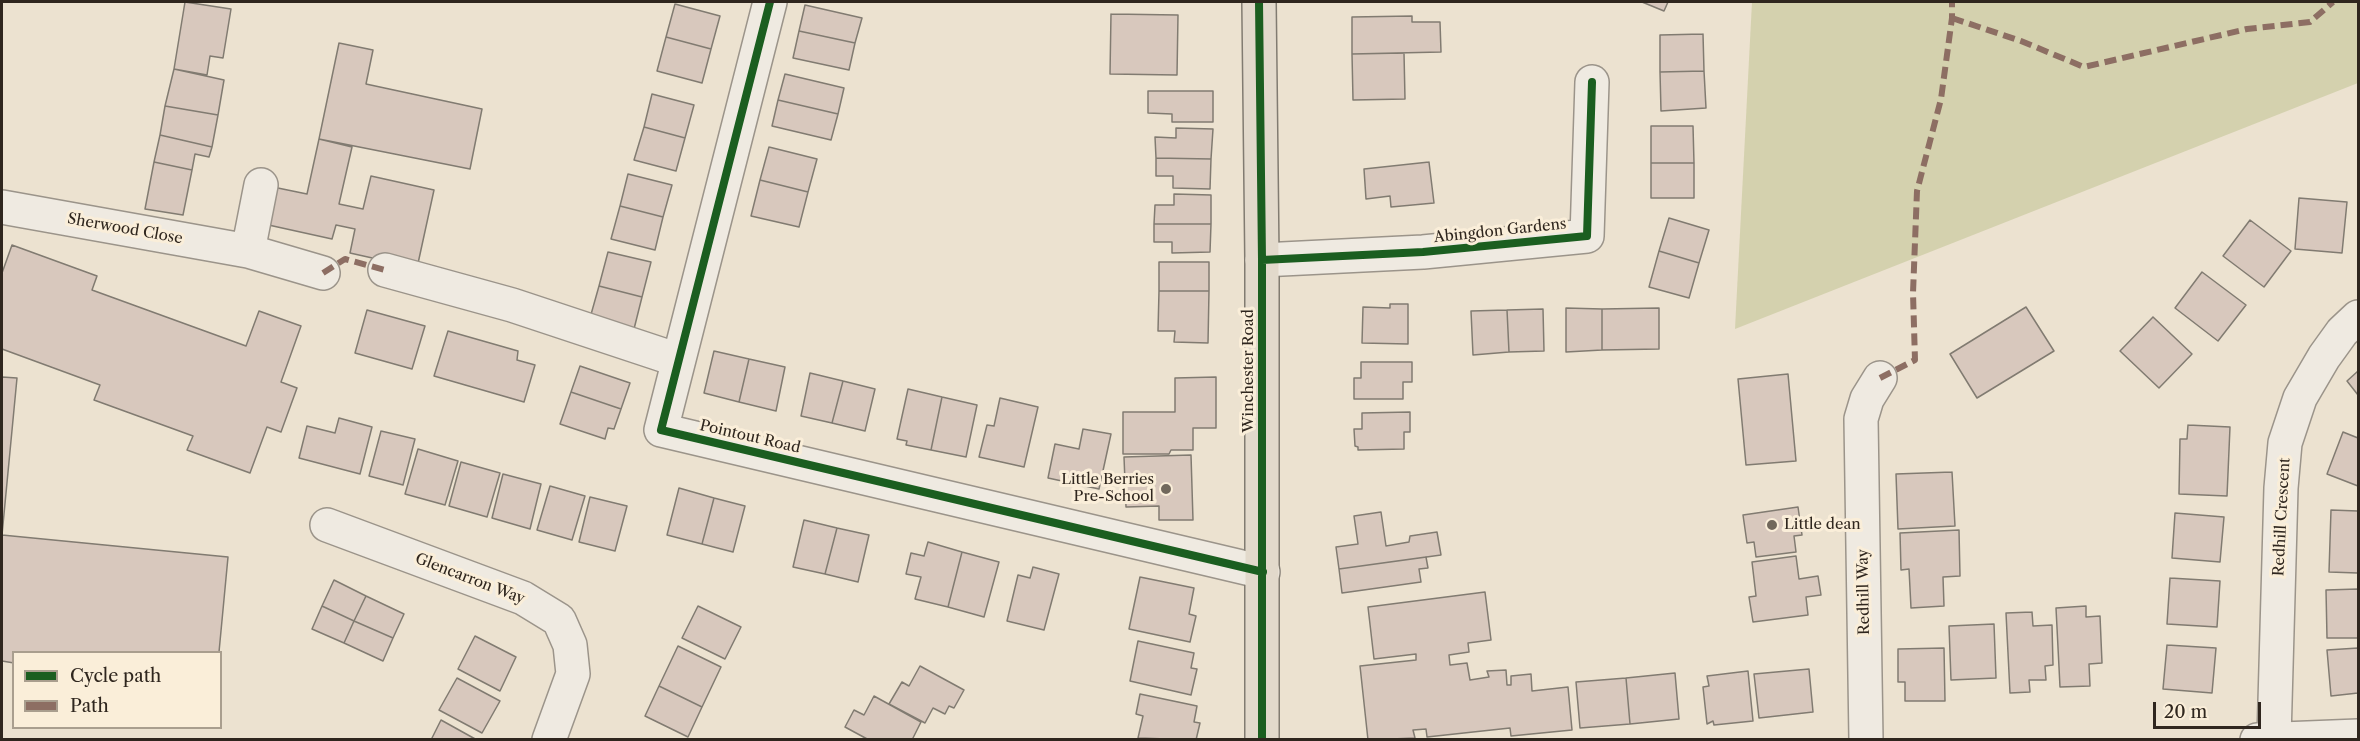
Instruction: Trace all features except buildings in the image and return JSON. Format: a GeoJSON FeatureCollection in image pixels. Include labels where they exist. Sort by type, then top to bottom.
{"type":"FeatureCollection","features":[{"type":"Feature","properties":{"kind":"main road","name":"Winchester Road"},"geometry":{"type":"LineString","coordinates":[[1259,2],[1262,260],[1262,740]]}},
{"type":"Feature","properties":{"kind":"street","name":"Pointout Road"},"geometry":{"type":"LineString","coordinates":[[770,2],[661,430],[1263,572]]}},
{"type":"Feature","properties":{"kind":"street","name":"Abingdon Gardens"},"geometry":{"type":"LineString","coordinates":[[1262,260],[1423,252],[1587,236],[1592,82]]}},
{"type":"Feature","properties":{"kind":"street"},"geometry":{"type":"LineString","coordinates":[[248,251],[261,185]]}},
{"type":"Feature","properties":{"kind":"street","name":"Sherwood Close"},"geometry":{"type":"LineString","coordinates":[[2,207],[248,251],[323,273]]}},
{"type":"Feature","properties":{"kind":"street"},"geometry":{"type":"LineString","coordinates":[[385,270],[512,305],[678,360]]}},
{"type":"Feature","properties":{"kind":"street","name":"Redhill Crescent"},"geometry":{"type":"LineString","coordinates":[[2265,739],[2285,443],[2300,398],[2324,357],[2342,332],[2358,317]]}},
{"type":"Feature","properties":{"kind":"street","name":"Redhill Way"},"geometry":{"type":"LineString","coordinates":[[1866,740],[1861,419],[1867,399],[1880,378]]}},
{"type":"Feature","properties":{"kind":"street","name":"Glencarron Way"},"geometry":{"type":"LineString","coordinates":[[327,525],[523,598],[559,620],[570,645],[573,674],[549,740]]}},
{"type":"Feature","properties":{"kind":"street"},"geometry":{"type":"LineString","coordinates":[[2265,739],[2358,736]]}},
{"type":"Feature","properties":{"kind":"shaded area"},"geometry":{"type":"Polygon","coordinates":[[[1752,2],[2358,2],[2358,83],[1735,329],[1752,2]]]}},
{"type":"Feature","properties":{"kind":"marked path"},"geometry":{"type":"LineString","coordinates":[[1880,378],[1915,360],[1913,293],[1917,191],[1941,99],[1952,18],[1952,2]]}},
{"type":"Feature","properties":{"kind":"marked path"},"geometry":{"type":"LineString","coordinates":[[1952,18],[2021,41],[2084,67],[2247,29],[2310,22],[2333,2]]}},
{"type":"Feature","properties":{"kind":"marked path"},"geometry":{"type":"LineString","coordinates":[[323,273],[345,259],[385,270]]}},
{"type":"Feature","properties":{"kind":"cycle path"},"geometry":{"type":"LineString","coordinates":[[770,2],[661,430],[1263,572]]}},
{"type":"Feature","properties":{"kind":"cycle path"},"geometry":{"type":"LineString","coordinates":[[1259,2],[1262,260],[1262,740]]}},
{"type":"Feature","properties":{"kind":"cycle path"},"geometry":{"type":"LineString","coordinates":[[1262,260],[1423,252],[1587,236],[1592,82]]}},
{"type":"Feature","properties":{"kind":"place","name":"Little Berries Pre-School"},"geometry":{"type":"Point","coordinates":[1166,489]}},
{"type":"Feature","properties":{"kind":"place","name":"Little dean"},"geometry":{"type":"Point","coordinates":[1772,525]}}]}
